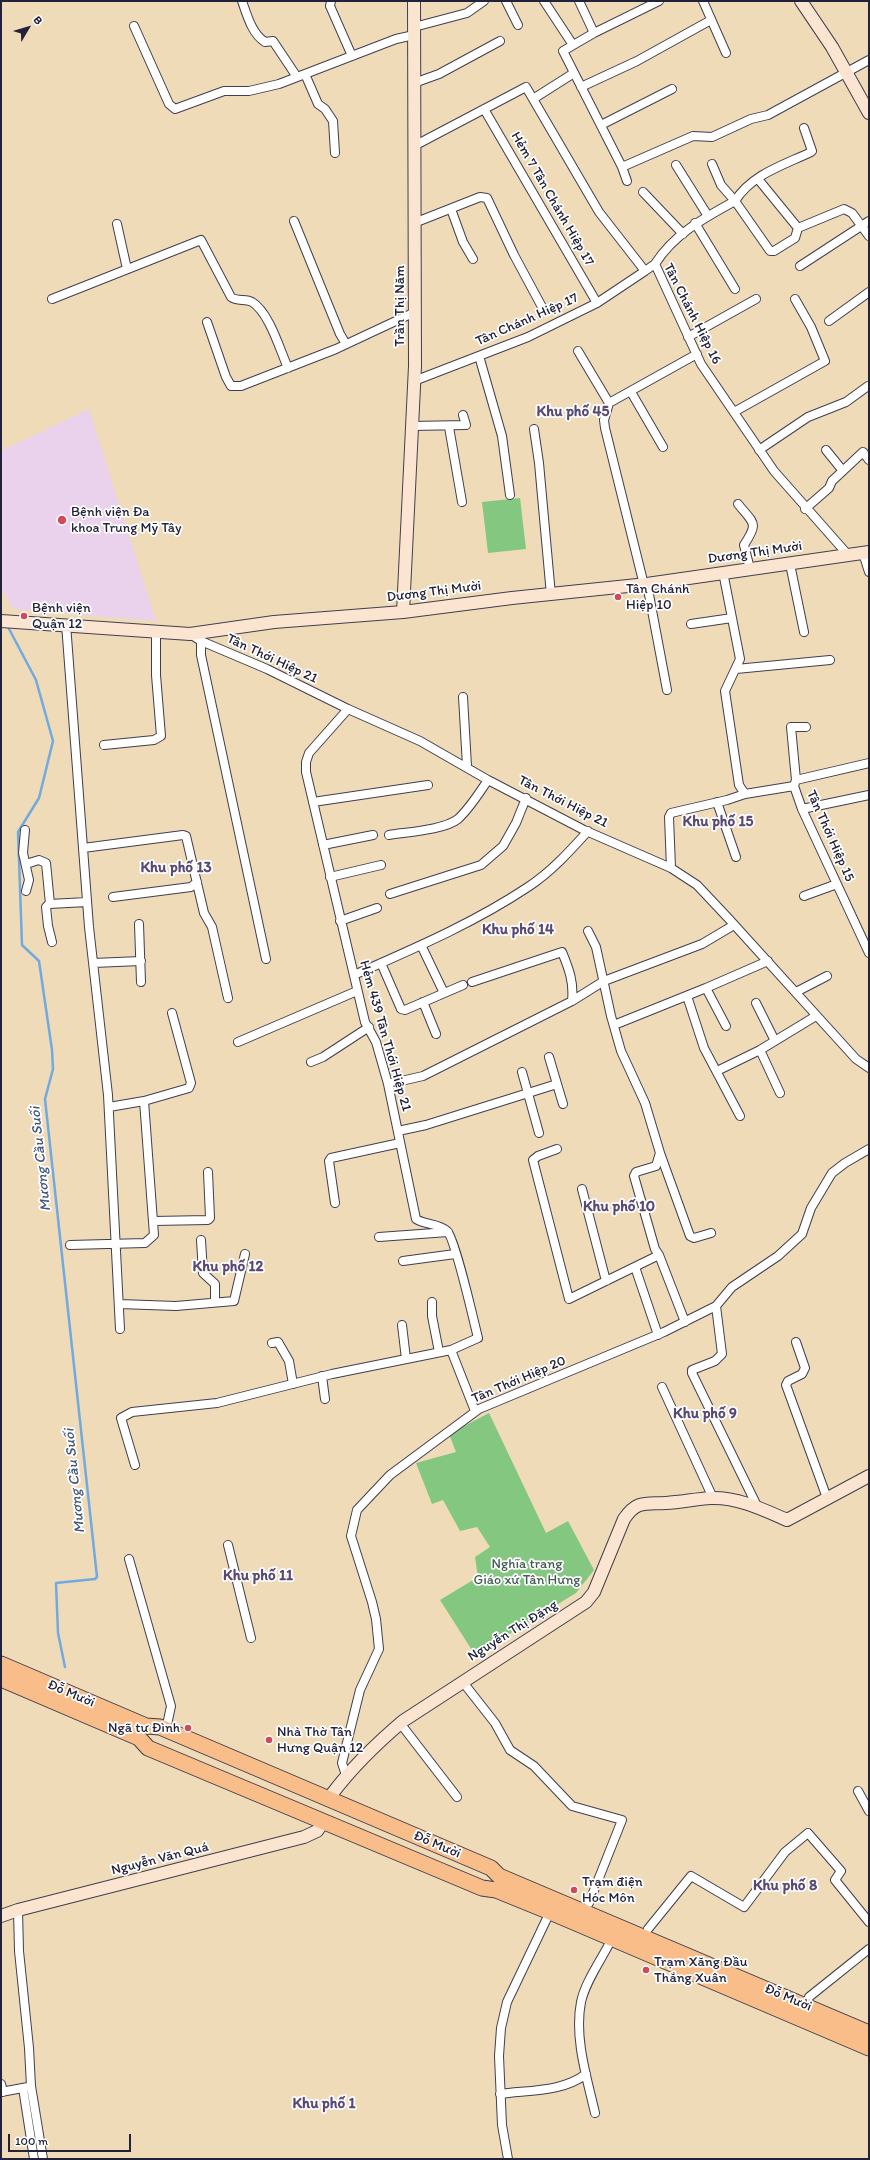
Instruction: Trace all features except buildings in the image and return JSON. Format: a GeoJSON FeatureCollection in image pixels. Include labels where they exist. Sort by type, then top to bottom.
{"type":"FeatureCollection","features":[{"type":"Feature","properties":{"kind":"highway","name":"Đỗ Mười"},"geometry":{"type":"LineString","coordinates":[[1,1654],[167,1724],[491,1868],[498,1876],[807,2001],[869,2022]]}},
{"type":"Feature","properties":{"kind":"highway","name":"Đỗ Mười"},"geometry":{"type":"LineString","coordinates":[[1,1664],[146,1726],[160,1727],[589,1903],[807,2001],[869,2033]]}},
{"type":"Feature","properties":{"kind":"highway","name":"Đỗ Mười"},"geometry":{"type":"LineString","coordinates":[[1,1679],[139,1738],[148,1748],[322,1822]]}},
{"type":"Feature","properties":{"kind":"highway","name":"Đỗ Mười"},"geometry":{"type":"LineString","coordinates":[[1,1688],[482,1888],[496,1890],[608,1946],[869,2058]]}},
{"type":"Feature","properties":{"kind":"highway","name":"Đỗ Mười"},"geometry":{"type":"LineString","coordinates":[[548,1916],[869,2048]]}},
{"type":"Feature","properties":{"kind":"street"},"geometry":{"type":"LineString","coordinates":[[242,1],[252,26],[260,40],[265,42],[273,40],[301,75],[318,104],[325,109],[333,121],[335,129],[335,153]]}},
{"type":"Feature","properties":{"kind":"street"},"geometry":{"type":"LineString","coordinates":[[330,1],[330,6],[352,56]]}},
{"type":"Feature","properties":{"kind":"street","name":"Trần Thị Năm"},"geometry":{"type":"LineString","coordinates":[[403,612],[410,426],[414,381],[414,1]]}},
{"type":"Feature","properties":{"kind":"street"},"geometry":{"type":"LineString","coordinates":[[134,26],[170,104],[176,109],[224,91],[249,91],[301,75],[414,31],[467,13],[484,1]]}},
{"type":"Feature","properties":{"kind":"street"},"geometry":{"type":"LineString","coordinates":[[506,1],[518,25]]}},
{"type":"Feature","properties":{"kind":"street"},"geometry":{"type":"LineString","coordinates":[[544,1],[573,45]]}},
{"type":"Feature","properties":{"kind":"street"},"geometry":{"type":"LineString","coordinates":[[579,1],[594,33]]}},
{"type":"Feature","properties":{"kind":"street"},"geometry":{"type":"LineString","coordinates":[[703,1],[726,54]]}},
{"type":"Feature","properties":{"kind":"street"},"geometry":{"type":"LineString","coordinates":[[801,1],[846,71],[869,113]]}},
{"type":"Feature","properties":{"kind":"street"},"geometry":{"type":"LineString","coordinates":[[627,180],[622,167],[563,51],[594,33],[656,2]]}},
{"type":"Feature","properties":{"kind":"street"},"geometry":{"type":"LineString","coordinates":[[582,87],[637,61],[711,20]]}},
{"type":"Feature","properties":{"kind":"street"},"geometry":{"type":"LineString","coordinates":[[414,83],[439,74],[500,40]]}},
{"type":"Feature","properties":{"kind":"street"},"geometry":{"type":"LineString","coordinates":[[622,167],[693,136],[712,137],[751,119],[768,115],[846,71],[869,60]]}},
{"type":"Feature","properties":{"kind":"street"},"geometry":{"type":"LineString","coordinates":[[533,99],[574,74]]}},
{"type":"Feature","properties":{"kind":"street","name":"Tân Chánh Hiệp 16"},"geometry":{"type":"LineString","coordinates":[[484,109],[526,87],[599,212],[645,271],[655,264],[701,364],[759,450],[805,509],[849,556]]}},
{"type":"Feature","properties":{"kind":"street"},"geometry":{"type":"LineString","coordinates":[[601,125],[672,89]]}},
{"type":"Feature","properties":{"kind":"street"},"geometry":{"type":"LineString","coordinates":[[414,146],[484,109]]}},
{"type":"Feature","properties":{"kind":"street","name":"Hẻm 7 Tân Chánh Hiệp 17"},"geometry":{"type":"LineString","coordinates":[[484,109],[597,303]]}},
{"type":"Feature","properties":{"kind":"street"},"geometry":{"type":"LineString","coordinates":[[655,264],[663,251],[695,223],[735,201],[740,194],[766,173],[812,151],[804,128]]}},
{"type":"Feature","properties":{"kind":"street"},"geometry":{"type":"LineString","coordinates":[[676,164],[708,216]]}},
{"type":"Feature","properties":{"kind":"street"},"geometry":{"type":"LineString","coordinates":[[712,164],[721,184],[770,250],[774,251],[795,238],[798,228]]}},
{"type":"Feature","properties":{"kind":"street"},"geometry":{"type":"LineString","coordinates":[[758,179],[798,228]]}},
{"type":"Feature","properties":{"kind":"street"},"geometry":{"type":"LineString","coordinates":[[643,192],[682,234]]}},
{"type":"Feature","properties":{"kind":"street"},"geometry":{"type":"LineString","coordinates":[[414,223],[480,197],[487,198],[514,255],[542,307]]}},
{"type":"Feature","properties":{"kind":"street"},"geometry":{"type":"LineString","coordinates":[[451,209],[463,242],[473,259]]}},
{"type":"Feature","properties":{"kind":"street"},"geometry":{"type":"LineString","coordinates":[[798,228],[844,210],[852,213],[866,224],[869,236]]}},
{"type":"Feature","properties":{"kind":"street"},"geometry":{"type":"LineString","coordinates":[[294,221],[340,334],[346,344]]}},
{"type":"Feature","properties":{"kind":"street"},"geometry":{"type":"LineString","coordinates":[[695,223],[735,289]]}},
{"type":"Feature","properties":{"kind":"street"},"geometry":{"type":"LineString","coordinates":[[116,224],[127,269]]}},
{"type":"Feature","properties":{"kind":"street"},"geometry":{"type":"LineString","coordinates":[[800,266],[866,224]]}},
{"type":"Feature","properties":{"kind":"street"},"geometry":{"type":"LineString","coordinates":[[52,299],[201,240],[231,297],[234,300],[251,301],[263,311],[288,368]]}},
{"type":"Feature","properties":{"kind":"street","name":"Tân Chánh Hiệp 17"},"geometry":{"type":"LineString","coordinates":[[414,381],[528,337],[597,303],[645,271]]}},
{"type":"Feature","properties":{"kind":"street"},"geometry":{"type":"LineString","coordinates":[[829,321],[869,292]]}},
{"type":"Feature","properties":{"kind":"street"},"geometry":{"type":"LineString","coordinates":[[734,412],[825,361],[811,327],[795,298]]}},
{"type":"Feature","properties":{"kind":"street"},"geometry":{"type":"LineString","coordinates":[[688,337],[756,300]]}},
{"type":"Feature","properties":{"kind":"street"},"geometry":{"type":"LineString","coordinates":[[207,322],[226,377],[231,386],[241,386],[346,344],[415,312]]}},
{"type":"Feature","properties":{"kind":"street"},"geometry":{"type":"LineString","coordinates":[[578,351],[609,402],[604,420],[605,428],[646,584],[667,690]]}},
{"type":"Feature","properties":{"kind":"street"},"geometry":{"type":"LineString","coordinates":[[609,402],[631,392],[696,354]]}},
{"type":"Feature","properties":{"kind":"street"},"geometry":{"type":"LineString","coordinates":[[479,356],[502,436],[510,495]]}},
{"type":"Feature","properties":{"kind":"street"},"geometry":{"type":"LineString","coordinates":[[759,450],[808,417],[846,402],[868,386]]}},
{"type":"Feature","properties":{"kind":"street"},"geometry":{"type":"LineString","coordinates":[[631,392],[663,447]]}},
{"type":"Feature","properties":{"kind":"street"},"geometry":{"type":"LineString","coordinates":[[410,426],[449,427],[466,425],[463,415]]}},
{"type":"Feature","properties":{"kind":"street"},"geometry":{"type":"LineString","coordinates":[[449,427],[462,502]]}},
{"type":"Feature","properties":{"kind":"street"},"geometry":{"type":"LineString","coordinates":[[534,429],[539,463],[551,594]]}},
{"type":"Feature","properties":{"kind":"street"},"geometry":{"type":"LineString","coordinates":[[826,450],[843,471]]}},
{"type":"Feature","properties":{"kind":"street"},"geometry":{"type":"LineString","coordinates":[[805,509],[829,488],[832,481],[863,452],[869,460]]}},
{"type":"Feature","properties":{"kind":"street"},"geometry":{"type":"LineString","coordinates":[[738,504],[754,524],[754,530],[744,545],[750,569]]}},
{"type":"Feature","properties":{"kind":"street"},"geometry":{"type":"LineString","coordinates":[[866,553],[869,572]]}},
{"type":"Feature","properties":{"kind":"street","name":"Dương Thị Mười"},"geometry":{"type":"LineString","coordinates":[[4,622],[66,624],[190,634],[274,622],[403,612],[646,584],[866,553]]}},
{"type":"Feature","properties":{"kind":"street"},"geometry":{"type":"LineString","coordinates":[[790,564],[804,632]]}},
{"type":"Feature","properties":{"kind":"street"},"geometry":{"type":"LineString","coordinates":[[723,572],[740,659],[725,691],[739,785],[745,794]]}},
{"type":"Feature","properties":{"kind":"street"},"geometry":{"type":"LineString","coordinates":[[691,624],[732,618]]}},
{"type":"Feature","properties":{"kind":"street"},"geometry":{"type":"LineString","coordinates":[[66,624],[87,902],[108,1107],[120,1329]]}},
{"type":"Feature","properties":{"kind":"street"},"geometry":{"type":"LineString","coordinates":[[104,745],[154,740],[160,738],[156,675],[156,631]]}},
{"type":"Feature","properties":{"kind":"street","name":"Tân Thới Hiệp 21"},"geometry":{"type":"LineString","coordinates":[[190,634],[201,641],[266,669],[348,709],[420,741],[467,766],[488,780],[526,798],[588,831],[671,868],[697,885],[856,1059],[869,1068]]}},
{"type":"Feature","properties":{"kind":"street"},"geometry":{"type":"LineString","coordinates":[[201,641],[203,662],[266,959]]}},
{"type":"Feature","properties":{"kind":"street"},"geometry":{"type":"LineString","coordinates":[[736,669],[830,660]]}},
{"type":"Feature","properties":{"kind":"street"},"geometry":{"type":"LineString","coordinates":[[463,697],[467,766]]}},
{"type":"Feature","properties":{"kind":"street","name":"Hẻm 439 Tân Thới Hiệp 21"},"geometry":{"type":"LineString","coordinates":[[348,709],[310,753],[306,762],[306,772],[357,992],[365,1022],[376,1042],[388,1084],[416,1219],[421,1222],[439,1226],[448,1232]]}},
{"type":"Feature","properties":{"kind":"street"},"geometry":{"type":"LineString","coordinates":[[806,727],[791,727],[795,783],[869,763]]}},
{"type":"Feature","properties":{"kind":"street"},"geometry":{"type":"LineString","coordinates":[[389,835],[442,825],[457,820],[471,804],[488,780]]}},
{"type":"Feature","properties":{"kind":"street","name":"Tân Thới Hiệp 15"},"geometry":{"type":"LineString","coordinates":[[671,868],[669,817],[671,813],[795,783],[802,809],[869,953]]}},
{"type":"Feature","properties":{"kind":"street"},"geometry":{"type":"LineString","coordinates":[[313,802],[428,785]]}},
{"type":"Feature","properties":{"kind":"street"},"geometry":{"type":"LineString","coordinates":[[802,809],[869,795]]}},
{"type":"Feature","properties":{"kind":"street"},"geometry":{"type":"LineString","coordinates":[[390,894],[481,865],[503,846],[516,823],[526,798]]}},
{"type":"Feature","properties":{"kind":"street"},"geometry":{"type":"LineString","coordinates":[[717,802],[736,857]]}},
{"type":"Feature","properties":{"kind":"street"},"geometry":{"type":"LineString","coordinates":[[25,830],[23,853],[29,880],[26,891]]}},
{"type":"Feature","properties":{"kind":"street"},"geometry":{"type":"LineString","coordinates":[[354,975],[421,945],[529,887],[567,855],[588,831]]}},
{"type":"Feature","properties":{"kind":"street"},"geometry":{"type":"LineString","coordinates":[[83,848],[183,835],[186,836],[204,913],[212,927],[228,998]]}},
{"type":"Feature","properties":{"kind":"street"},"geometry":{"type":"LineString","coordinates":[[323,844],[373,835]]}},
{"type":"Feature","properties":{"kind":"street"},"geometry":{"type":"LineString","coordinates":[[26,864],[39,860],[46,863],[50,904]]}},
{"type":"Feature","properties":{"kind":"street"},"geometry":{"type":"LineString","coordinates":[[330,877],[382,865]]}},
{"type":"Feature","properties":{"kind":"street"},"geometry":{"type":"LineString","coordinates":[[113,897],[191,887],[197,882]]}},
{"type":"Feature","properties":{"kind":"street"},"geometry":{"type":"LineString","coordinates":[[804,896],[837,884]]}},
{"type":"Feature","properties":{"kind":"street"},"geometry":{"type":"LineString","coordinates":[[52,942],[48,926],[46,906],[50,904],[87,902]]}},
{"type":"Feature","properties":{"kind":"street"},"geometry":{"type":"LineString","coordinates":[[340,921],[377,908]]}},
{"type":"Feature","properties":{"kind":"street"},"geometry":{"type":"LineString","coordinates":[[139,924],[141,982]]}},
{"type":"Feature","properties":{"kind":"street"},"geometry":{"type":"LineString","coordinates":[[388,1084],[423,1076],[572,1001],[604,981],[702,944],[734,925]]}},
{"type":"Feature","properties":{"kind":"street"},"geometry":{"type":"LineString","coordinates":[[588,930],[596,947],[621,1051],[645,1103],[660,1153],[690,1236],[694,1238],[711,1233]]}},
{"type":"Feature","properties":{"kind":"street"},"geometry":{"type":"LineString","coordinates":[[421,945],[444,993]]}},
{"type":"Feature","properties":{"kind":"street"},"geometry":{"type":"LineString","coordinates":[[472,982],[562,952],[570,972],[573,989],[572,1001]]}},
{"type":"Feature","properties":{"kind":"street"},"geometry":{"type":"LineString","coordinates":[[93,963],[141,961]]}},
{"type":"Feature","properties":{"kind":"street"},"geometry":{"type":"LineString","coordinates":[[614,1025],[687,996],[768,961]]}},
{"type":"Feature","properties":{"kind":"street"},"geometry":{"type":"LineString","coordinates":[[381,963],[401,1009],[405,1010],[463,985]]}},
{"type":"Feature","properties":{"kind":"street"},"geometry":{"type":"LineString","coordinates":[[796,992],[827,976]]}},
{"type":"Feature","properties":{"kind":"street"},"geometry":{"type":"LineString","coordinates":[[706,988],[726,1026]]}},
{"type":"Feature","properties":{"kind":"street"},"geometry":{"type":"LineString","coordinates":[[238,1042],[357,992]]}},
{"type":"Feature","properties":{"kind":"street"},"geometry":{"type":"LineString","coordinates":[[687,996],[704,1048],[740,1116]]}},
{"type":"Feature","properties":{"kind":"street"},"geometry":{"type":"LineString","coordinates":[[423,1002],[436,1034]]}},
{"type":"Feature","properties":{"kind":"street"},"geometry":{"type":"LineString","coordinates":[[756,1004],[775,1041]]}},
{"type":"Feature","properties":{"kind":"street"},"geometry":{"type":"LineString","coordinates":[[108,1107],[144,1101],[188,1088],[191,1083],[172,1013]]}},
{"type":"Feature","properties":{"kind":"street"},"geometry":{"type":"LineString","coordinates":[[716,1071],[760,1050],[816,1016]]}},
{"type":"Feature","properties":{"kind":"street"},"geometry":{"type":"LineString","coordinates":[[311,1062],[324,1057],[369,1027]]}},
{"type":"Feature","properties":{"kind":"street"},"geometry":{"type":"LineString","coordinates":[[760,1050],[780,1092]]}},
{"type":"Feature","properties":{"kind":"street"},"geometry":{"type":"LineString","coordinates":[[549,1057],[563,1104]]}},
{"type":"Feature","properties":{"kind":"street"},"geometry":{"type":"LineString","coordinates":[[522,1072],[538,1133]]}},
{"type":"Feature","properties":{"kind":"street"},"geometry":{"type":"LineString","coordinates":[[398,1132],[426,1125],[557,1084]]}},
{"type":"Feature","properties":{"kind":"street"},"geometry":{"type":"LineString","coordinates":[[70,1245],[145,1242],[150,1240],[154,1235],[144,1101]]}},
{"type":"Feature","properties":{"kind":"street"},"geometry":{"type":"LineString","coordinates":[[335,1203],[329,1161],[331,1158],[400,1143]]}},
{"type":"Feature","properties":{"kind":"street"},"geometry":{"type":"LineString","coordinates":[[557,1149],[538,1156],[533,1160],[569,1299],[659,1255]]}},
{"type":"Feature","properties":{"kind":"street","name":"Tân Thới Hiệp 20"},"geometry":{"type":"LineString","coordinates":[[346,1776],[342,1763],[360,1690],[379,1649],[375,1613],[351,1536],[357,1510],[390,1475],[475,1411],[658,1335],[716,1306],[732,1287],[778,1256],[802,1234],[810,1208],[832,1173],[845,1163],[869,1149]]}},
{"type":"Feature","properties":{"kind":"street"},"geometry":{"type":"LineString","coordinates":[[660,1153],[656,1166],[636,1172],[634,1176],[655,1249],[659,1255],[685,1322]]}},
{"type":"Feature","properties":{"kind":"street"},"geometry":{"type":"LineString","coordinates":[[153,1221],[208,1220],[210,1218],[208,1172]]}},
{"type":"Feature","properties":{"kind":"street"},"geometry":{"type":"LineString","coordinates":[[582,1189],[606,1282]]}},
{"type":"Feature","properties":{"kind":"street"},"geometry":{"type":"LineString","coordinates":[[135,1465],[121,1418],[132,1412],[217,1403],[322,1376],[451,1350],[478,1338],[467,1292],[448,1232],[379,1237]]}},
{"type":"Feature","properties":{"kind":"street"},"geometry":{"type":"LineString","coordinates":[[201,1240],[203,1273],[215,1284],[215,1302]]}},
{"type":"Feature","properties":{"kind":"street"},"geometry":{"type":"LineString","coordinates":[[119,1304],[176,1306],[234,1301],[245,1254]]}},
{"type":"Feature","properties":{"kind":"street"},"geometry":{"type":"LineString","coordinates":[[403,1262],[455,1254]]}},
{"type":"Feature","properties":{"kind":"street"},"geometry":{"type":"LineString","coordinates":[[635,1267],[658,1335]]}},
{"type":"Feature","properties":{"kind":"street"},"geometry":{"type":"LineString","coordinates":[[432,1302],[432,1316],[439,1352]]}},
{"type":"Feature","properties":{"kind":"street"},"geometry":{"type":"LineString","coordinates":[[716,1306],[722,1354],[715,1361],[692,1370],[692,1374],[758,1508]]}},
{"type":"Feature","properties":{"kind":"street"},"geometry":{"type":"LineString","coordinates":[[402,1325],[406,1359]]}},
{"type":"Feature","properties":{"kind":"street"},"geometry":{"type":"LineString","coordinates":[[272,1343],[278,1342],[289,1361],[293,1384]]}},
{"type":"Feature","properties":{"kind":"street"},"geometry":{"type":"LineString","coordinates":[[796,1342],[805,1368],[802,1374],[788,1381],[786,1385],[827,1498]]}},
{"type":"Feature","properties":{"kind":"street"},"geometry":{"type":"LineString","coordinates":[[451,1350],[475,1411]]}},
{"type":"Feature","properties":{"kind":"street"},"geometry":{"type":"LineString","coordinates":[[322,1376],[325,1399]]}},
{"type":"Feature","properties":{"kind":"street"},"geometry":{"type":"LineString","coordinates":[[662,1387],[713,1498]]}},
{"type":"Feature","properties":{"kind":"street","name":"Nguyễn Thị Đặng"},"geometry":{"type":"LineString","coordinates":[[331,1797],[346,1776],[375,1743],[400,1723],[462,1681],[538,1635],[586,1602],[594,1592],[624,1519],[630,1509],[642,1503],[666,1503],[713,1498],[750,1504],[787,1520],[869,1476]]}},
{"type":"Feature","properties":{"kind":"street"},"geometry":{"type":"LineString","coordinates":[[228,1545],[251,1638]]}},
{"type":"Feature","properties":{"kind":"street"},"geometry":{"type":"LineString","coordinates":[[130,1559],[171,1706],[167,1724]]}},
{"type":"Feature","properties":{"kind":"street"},"geometry":{"type":"LineString","coordinates":[[462,1681],[495,1723],[510,1750],[534,1766],[572,1806],[622,1820],[589,1903]]}},
{"type":"Feature","properties":{"kind":"street"},"geometry":{"type":"LineString","coordinates":[[400,1723],[457,1797]]}},
{"type":"Feature","properties":{"kind":"street"},"geometry":{"type":"LineString","coordinates":[[858,1791],[869,1811]]}},
{"type":"Feature","properties":{"kind":"street","name":"Nguyễn Văn Quá"},"geometry":{"type":"LineString","coordinates":[[1,1916],[18,1910],[265,1848],[312,1834],[322,1822]]}},
{"type":"Feature","properties":{"kind":"street"},"geometry":{"type":"LineString","coordinates":[[648,1929],[691,1876],[744,1907],[785,1852],[808,1833],[841,1871],[835,1880],[869,1922]]}},
{"type":"Feature","properties":{"kind":"street"},"geometry":{"type":"LineString","coordinates":[[18,1910],[19,1951],[29,2048],[27,2087],[34,2159]]}},
{"type":"Feature","properties":{"kind":"street"},"geometry":{"type":"LineString","coordinates":[[508,2159],[502,2125],[500,2094],[499,2056],[501,2028],[507,2002],[548,1916]]}},
{"type":"Feature","properties":{"kind":"street"},"geometry":{"type":"LineString","coordinates":[[596,2113],[586,2074],[579,2021],[581,2000],[608,1946]]}},
{"type":"Feature","properties":{"kind":"street"},"geometry":{"type":"LineString","coordinates":[[807,2001],[869,1949]]}},
{"type":"Feature","properties":{"kind":"street"},"geometry":{"type":"LineString","coordinates":[[500,2094],[561,2087],[578,2080],[586,2074]]}},
{"type":"Feature","properties":{"kind":"street"},"geometry":{"type":"LineString","coordinates":[[2,2090],[27,2087]]}},
{"type":"Feature","properties":{"kind":"street"},"geometry":{"type":"LineString","coordinates":[[27,2087],[43,2159]]}},
{"type":"Feature","properties":{"kind":"shaded area","name":"Bệnh viện Đa khoa Trung Mỹ Tây"},"geometry":{"type":"Polygon","coordinates":[[[89,409],[156,621],[13,609],[1,588],[1,451],[89,409]]]}},
{"type":"Feature","properties":{"kind":"green space"},"geometry":{"type":"Polygon","coordinates":[[[520,498],[526,549],[488,553],[482,502],[520,498]]]}},
{"type":"Feature","properties":{"kind":"green space","name":"Nghĩa trang Giáo xứ Tân Hưng"},"geometry":{"type":"Polygon","coordinates":[[[489,1413],[546,1533],[568,1521],[594,1570],[576,1593],[475,1655],[440,1600],[478,1577],[475,1557],[490,1547],[477,1527],[460,1531],[443,1500],[432,1504],[416,1463],[456,1452],[449,1434],[489,1413]]]}},
{"type":"Feature","properties":{"kind":"waterway","name":"Mương Cầu Suối"},"geometry":{"type":"LineString","coordinates":[[7,625],[36,680],[53,741],[39,798],[18,832],[22,945],[39,961],[52,1050],[53,1069],[45,1099],[97,1577],[95,1579],[56,1583],[58,1633],[65,1667]]}},
{"type":"Feature","properties":{"kind":"place","name":"Bệnh viện Đa khoa Trung Mỹ Tây"},"geometry":{"type":"Point","coordinates":[62,520]}},
{"type":"Feature","properties":{"kind":"place","name":"Tân Chánh Hiệp 10"},"geometry":{"type":"Point","coordinates":[618,597]}},
{"type":"Feature","properties":{"kind":"place","name":"Bệnh viện Quận 12"},"geometry":{"type":"Point","coordinates":[24,616]}},
{"type":"Feature","properties":{"kind":"place","name":"Ngã tư Đình"},"geometry":{"type":"Point","coordinates":[188,1728]}},
{"type":"Feature","properties":{"kind":"place","name":"Nhà Thờ Tân Hưng Quận 12"},"geometry":{"type":"Point","coordinates":[269,1740]}},
{"type":"Feature","properties":{"kind":"place","name":"Trạm điện Hóc Môn"},"geometry":{"type":"Point","coordinates":[574,1890]}},
{"type":"Feature","properties":{"kind":"place","name":"Trạm Xăng Đầu Thắng Xuân"},"geometry":{"type":"Point","coordinates":[646,1970]}},
{"type":"Feature","properties":{"kind":"district","name":"Khu phố 45"},"geometry":{"type":"Point","coordinates":[573,412]}},
{"type":"Feature","properties":{"kind":"district","name":"Khu phố 15"},"geometry":{"type":"Point","coordinates":[718,822]}},
{"type":"Feature","properties":{"kind":"district","name":"Khu phố 13"},"geometry":{"type":"Point","coordinates":[176,868]}},
{"type":"Feature","properties":{"kind":"district","name":"Khu phố 14"},"geometry":{"type":"Point","coordinates":[518,930]}},
{"type":"Feature","properties":{"kind":"district","name":"Khu phố 10"},"geometry":{"type":"Point","coordinates":[619,1207]}},
{"type":"Feature","properties":{"kind":"district","name":"Khu phố 12"},"geometry":{"type":"Point","coordinates":[228,1267]}},
{"type":"Feature","properties":{"kind":"district","name":"Khu phố 9"},"geometry":{"type":"Point","coordinates":[705,1414]}},
{"type":"Feature","properties":{"kind":"district","name":"Khu phố 11"},"geometry":{"type":"Point","coordinates":[258,1576]}},
{"type":"Feature","properties":{"kind":"district","name":"Khu phố 8"},"geometry":{"type":"Point","coordinates":[785,1886]}},
{"type":"Feature","properties":{"kind":"district","name":"Khu phố 1"},"geometry":{"type":"Point","coordinates":[324,2104]}}]}
